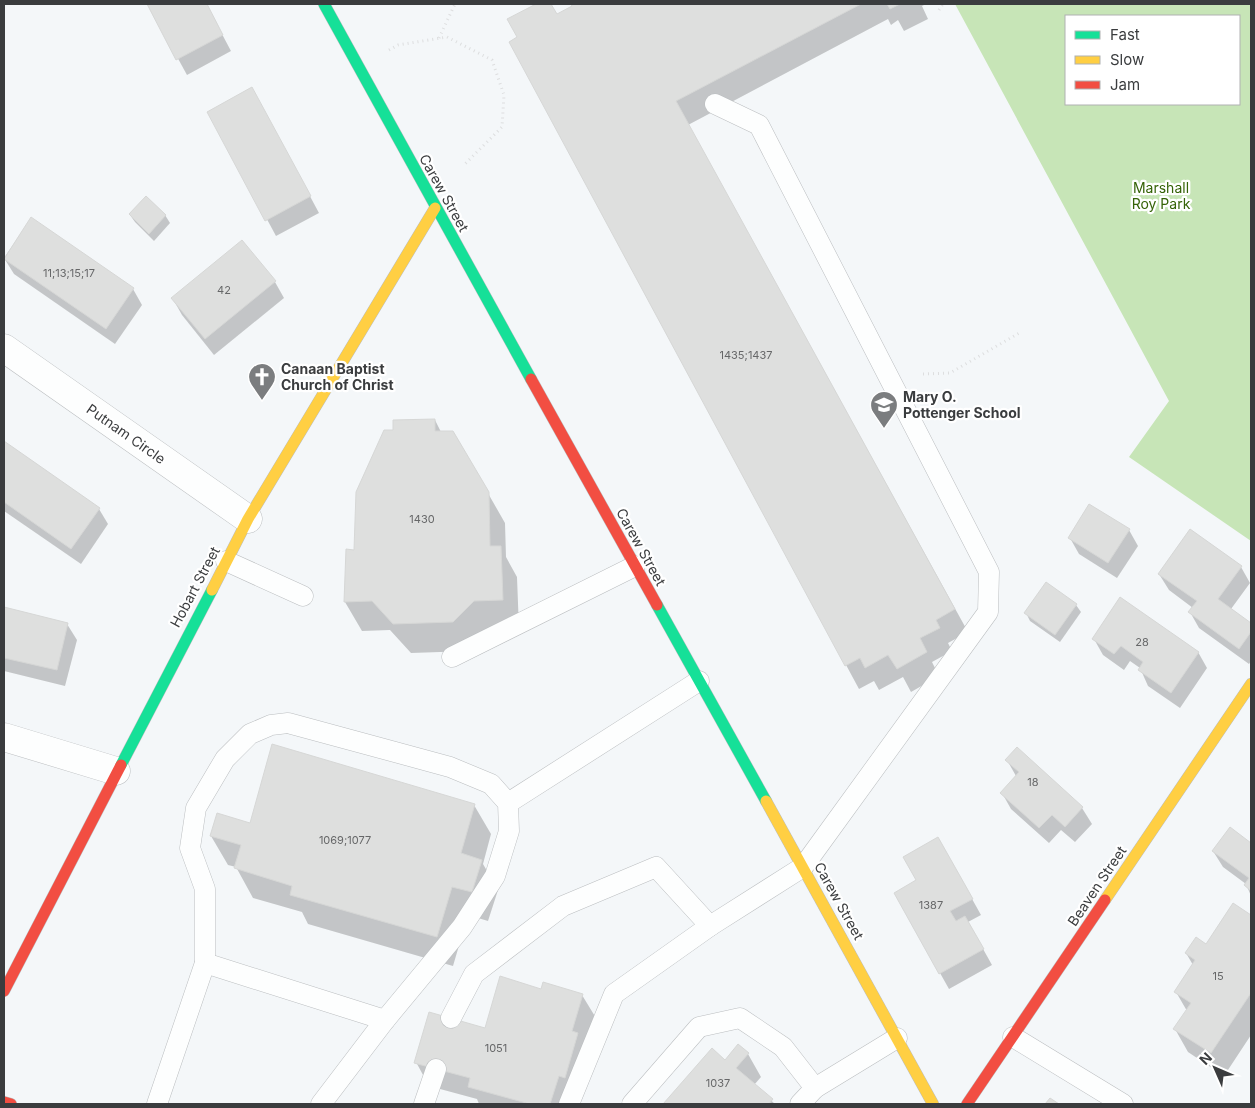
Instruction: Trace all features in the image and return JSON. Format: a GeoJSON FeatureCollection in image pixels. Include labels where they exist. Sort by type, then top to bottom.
{"type":"FeatureCollection","features":[{"type":"Feature","properties":{"kind":"street","name":"Carew Street"},"geometry":{"type":"LineString","coordinates":[[324,4],[435,208],[803,867],[933,1104]]}},
{"type":"Feature","properties":{"kind":"street","name":"Hobart Street"},"geometry":{"type":"LineString","coordinates":[[4,991],[116,771],[248,519],[435,208]]}},
{"type":"Feature","properties":{"kind":"street","name":"Putnam Circle"},"geometry":{"type":"LineString","coordinates":[[4,348],[248,519]]}},
{"type":"Feature","properties":{"kind":"street","name":"Beaven Street"},"geometry":{"type":"LineString","coordinates":[[967,1104],[1251,684]]}},
{"type":"Feature","properties":{"kind":"street"},"geometry":{"type":"LineString","coordinates":[[4,737],[116,771]]}},
{"type":"Feature","properties":{"kind":"street"},"geometry":{"type":"LineString","coordinates":[[4,1102],[11,1104]]}},
{"type":"Feature","properties":{"kind":"lane"},"geometry":{"type":"LineString","coordinates":[[569,1104],[614,994],[710,926],[803,867],[988,612],[989,572],[759,124],[715,104]]}},
{"type":"Feature","properties":{"kind":"lane"},"geometry":{"type":"LineString","coordinates":[[226,561],[303,596]]}},
{"type":"Feature","properties":{"kind":"lane"},"geometry":{"type":"LineString","coordinates":[[452,657],[635,566]]}},
{"type":"Feature","properties":{"kind":"lane"},"geometry":{"type":"LineString","coordinates":[[508,802],[699,681]]}},
{"type":"Feature","properties":{"kind":"lane"},"geometry":{"type":"LineString","coordinates":[[157,1104],[205,963],[205,889],[190,848],[196,808],[225,759],[250,734],[271,725],[288,723],[450,767],[492,784],[508,802],[509,831],[495,876],[462,927],[385,1020],[321,1104]]}},
{"type":"Feature","properties":{"kind":"lane"},"geometry":{"type":"LineString","coordinates":[[451,1018],[474,974],[563,906],[656,866],[710,926]]}},
{"type":"Feature","properties":{"kind":"lane"},"geometry":{"type":"LineString","coordinates":[[205,963],[385,1020]]}},
{"type":"Feature","properties":{"kind":"lane"},"geometry":{"type":"LineString","coordinates":[[632,1104],[699,1027],[740,1018],[782,1047],[815,1088]]}},
{"type":"Feature","properties":{"kind":"lane"},"geometry":{"type":"LineString","coordinates":[[1013,1037],[1123,1104]]}},
{"type":"Feature","properties":{"kind":"lane"},"geometry":{"type":"LineString","coordinates":[[800,1104],[815,1088],[897,1038]]}},
{"type":"Feature","properties":{"kind":"lane"},"geometry":{"type":"LineString","coordinates":[[424,1104],[436,1069]]}},
{"type":"Feature","properties":{"kind":"path"},"geometry":{"type":"LineString","coordinates":[[439,38],[454,4]]}},
{"type":"Feature","properties":{"kind":"path"},"geometry":{"type":"LineString","coordinates":[[939,10],[943,4]]}},
{"type":"Feature","properties":{"kind":"path"},"geometry":{"type":"LineString","coordinates":[[359,68],[398,45],[447,36],[492,60],[504,95],[502,127],[463,166]]}},
{"type":"Feature","properties":{"kind":"path"},"geometry":{"type":"LineString","coordinates":[[920,374],[950,374],[1021,332]]}},
{"type":"Feature","properties":{"kind":"green space","name":"Marshall Roy Park"},"geometry":{"type":"Polygon","coordinates":[[[955,4],[1251,4],[1251,541],[1129,457],[1169,401],[955,4]]]}},
{"type":"Feature","properties":{"kind":"building"},"geometry":{"type":"Polygon","coordinates":[[[147,4],[207,4],[223,35],[176,60],[147,4]]]}},
{"type":"Feature","properties":{"kind":"building"},"geometry":{"type":"Polygon","coordinates":[[[536,4],[551,4],[557,14],[572,6],[571,4],[861,4],[676,101],[955,609],[936,620],[940,628],[920,638],[927,652],[897,669],[888,655],[865,668],[860,658],[845,666],[509,42],[517,37],[507,19],[536,4]]]}},
{"type":"Feature","properties":{"kind":"building"},"geometry":{"type":"Polygon","coordinates":[[[887,4],[900,4],[890,9],[887,4]]]}},
{"type":"Feature","properties":{"kind":"building"},"geometry":{"type":"Polygon","coordinates":[[[252,87],[311,196],[265,221],[207,112],[252,87]]]}},
{"type":"Feature","properties":{"kind":"building"},"geometry":{"type":"Polygon","coordinates":[[[146,196],[166,215],[149,234],[129,214],[146,196]]]}},
{"type":"Feature","properties":{"kind":"building"},"geometry":{"type":"Polygon","coordinates":[[[31,217],[134,288],[106,329],[4,259],[31,217]]]}},
{"type":"Feature","properties":{"kind":"building"},"geometry":{"type":"Polygon","coordinates":[[[242,240],[276,281],[205,339],[171,298],[242,240]]]}},
{"type":"Feature","properties":{"kind":"building"},"geometry":{"type":"Polygon","coordinates":[[[435,419],[435,431],[453,431],[489,492],[490,546],[501,546],[503,600],[474,601],[453,622],[393,624],[372,601],[344,602],[346,549],[354,550],[356,492],[384,430],[393,430],[393,420],[435,419]]]}},
{"type":"Feature","properties":{"kind":"building"},"geometry":{"type":"Polygon","coordinates":[[[4,441],[100,508],[71,549],[4,502],[4,441]]]}},
{"type":"Feature","properties":{"kind":"building"},"geometry":{"type":"Polygon","coordinates":[[[1089,504],[1130,529],[1108,563],[1068,538],[1089,504]]]}},
{"type":"Feature","properties":{"kind":"building"},"geometry":{"type":"Polygon","coordinates":[[[1190,529],[1242,566],[1218,599],[1251,623],[1251,632],[1239,649],[1188,612],[1197,601],[1158,574],[1190,529]]]}},
{"type":"Feature","properties":{"kind":"building"},"geometry":{"type":"Polygon","coordinates":[[[1046,582],[1077,604],[1055,635],[1024,613],[1046,582]]]}},
{"type":"Feature","properties":{"kind":"building"},"geometry":{"type":"Polygon","coordinates":[[[1120,597],[1199,652],[1171,693],[1138,670],[1143,662],[1121,646],[1114,654],[1092,639],[1120,597]]]}},
{"type":"Feature","properties":{"kind":"building"},"geometry":{"type":"Polygon","coordinates":[[[4,607],[68,623],[57,670],[4,658],[4,607]]]}},
{"type":"Feature","properties":{"kind":"building"},"geometry":{"type":"Polygon","coordinates":[[[272,744],[475,804],[461,853],[482,860],[472,892],[452,887],[437,937],[290,895],[292,886],[234,868],[241,845],[210,836],[217,813],[250,823],[272,744]]]}},
{"type":"Feature","properties":{"kind":"building"},"geometry":{"type":"Polygon","coordinates":[[[1017,747],[1083,807],[1065,827],[1052,815],[1039,828],[1000,793],[1019,772],[1005,760],[1017,747]]]}},
{"type":"Feature","properties":{"kind":"building"},"geometry":{"type":"Polygon","coordinates":[[[1230,827],[1251,843],[1251,891],[1244,885],[1249,878],[1212,851],[1230,827]]]}},
{"type":"Feature","properties":{"kind":"building"},"geometry":{"type":"Polygon","coordinates":[[[938,837],[973,899],[950,911],[956,921],[965,916],[984,949],[939,974],[894,893],[916,880],[903,857],[938,837]]]}},
{"type":"Feature","properties":{"kind":"building"},"geometry":{"type":"Polygon","coordinates":[[[1233,903],[1251,915],[1251,993],[1211,1053],[1173,1029],[1191,1003],[1174,992],[1195,960],[1185,953],[1196,937],[1206,944],[1233,903]]]}},
{"type":"Feature","properties":{"kind":"building"},"geometry":{"type":"Polygon","coordinates":[[[500,976],[541,989],[543,982],[583,994],[572,1031],[578,1033],[565,1078],[559,1076],[550,1104],[530,1104],[468,1087],[470,1078],[414,1063],[429,1012],[485,1028],[500,976]]]}},
{"type":"Feature","properties":{"kind":"building"},"geometry":{"type":"Polygon","coordinates":[[[738,1044],[749,1053],[736,1068],[773,1099],[769,1104],[663,1104],[712,1048],[725,1060],[738,1044]]]}},
{"type":"Feature","properties":{"kind":"building"},"geometry":{"type":"Polygon","coordinates":[[[1050,1098],[1059,1104],[1045,1104],[1050,1098]]]}},
{"type":"Feature","properties":{"kind":"traffic: fast"},"geometry":{"type":"LineString","coordinates":[[324,4],[531,379]]}},
{"type":"Feature","properties":{"kind":"traffic: fast"},"geometry":{"type":"LineString","coordinates":[[121,765],[212,590]]}},
{"type":"Feature","properties":{"kind":"traffic: fast"},"geometry":{"type":"LineString","coordinates":[[657,605],[766,801]]}},
{"type":"Feature","properties":{"kind":"traffic: slow"},"geometry":{"type":"LineString","coordinates":[[212,590],[248,519],[435,208]]}},
{"type":"Feature","properties":{"kind":"traffic: slow"},"geometry":{"type":"LineString","coordinates":[[1105,900],[1251,684]]}},
{"type":"Feature","properties":{"kind":"traffic: slow"},"geometry":{"type":"LineString","coordinates":[[766,801],[933,1104]]}},
{"type":"Feature","properties":{"kind":"traffic: jam"},"geometry":{"type":"LineString","coordinates":[[531,379],[657,605]]}},
{"type":"Feature","properties":{"kind":"traffic: jam"},"geometry":{"type":"LineString","coordinates":[[4,991],[121,765]]}},
{"type":"Feature","properties":{"kind":"traffic: jam"},"geometry":{"type":"LineString","coordinates":[[967,1104],[1105,900]]}},
{"type":"Feature","properties":{"kind":"traffic: jam"},"geometry":{"type":"LineString","coordinates":[[4,1102],[11,1104]]}},
{"type":"Feature","properties":{"kind":"place","name":"Canaan Baptist Church of Christ"},"geometry":{"type":"Point","coordinates":[262,401]}},
{"type":"Feature","properties":{"kind":"place","name":"Mary O. Pottenger School"},"geometry":{"type":"Point","coordinates":[884,429]}}]}
